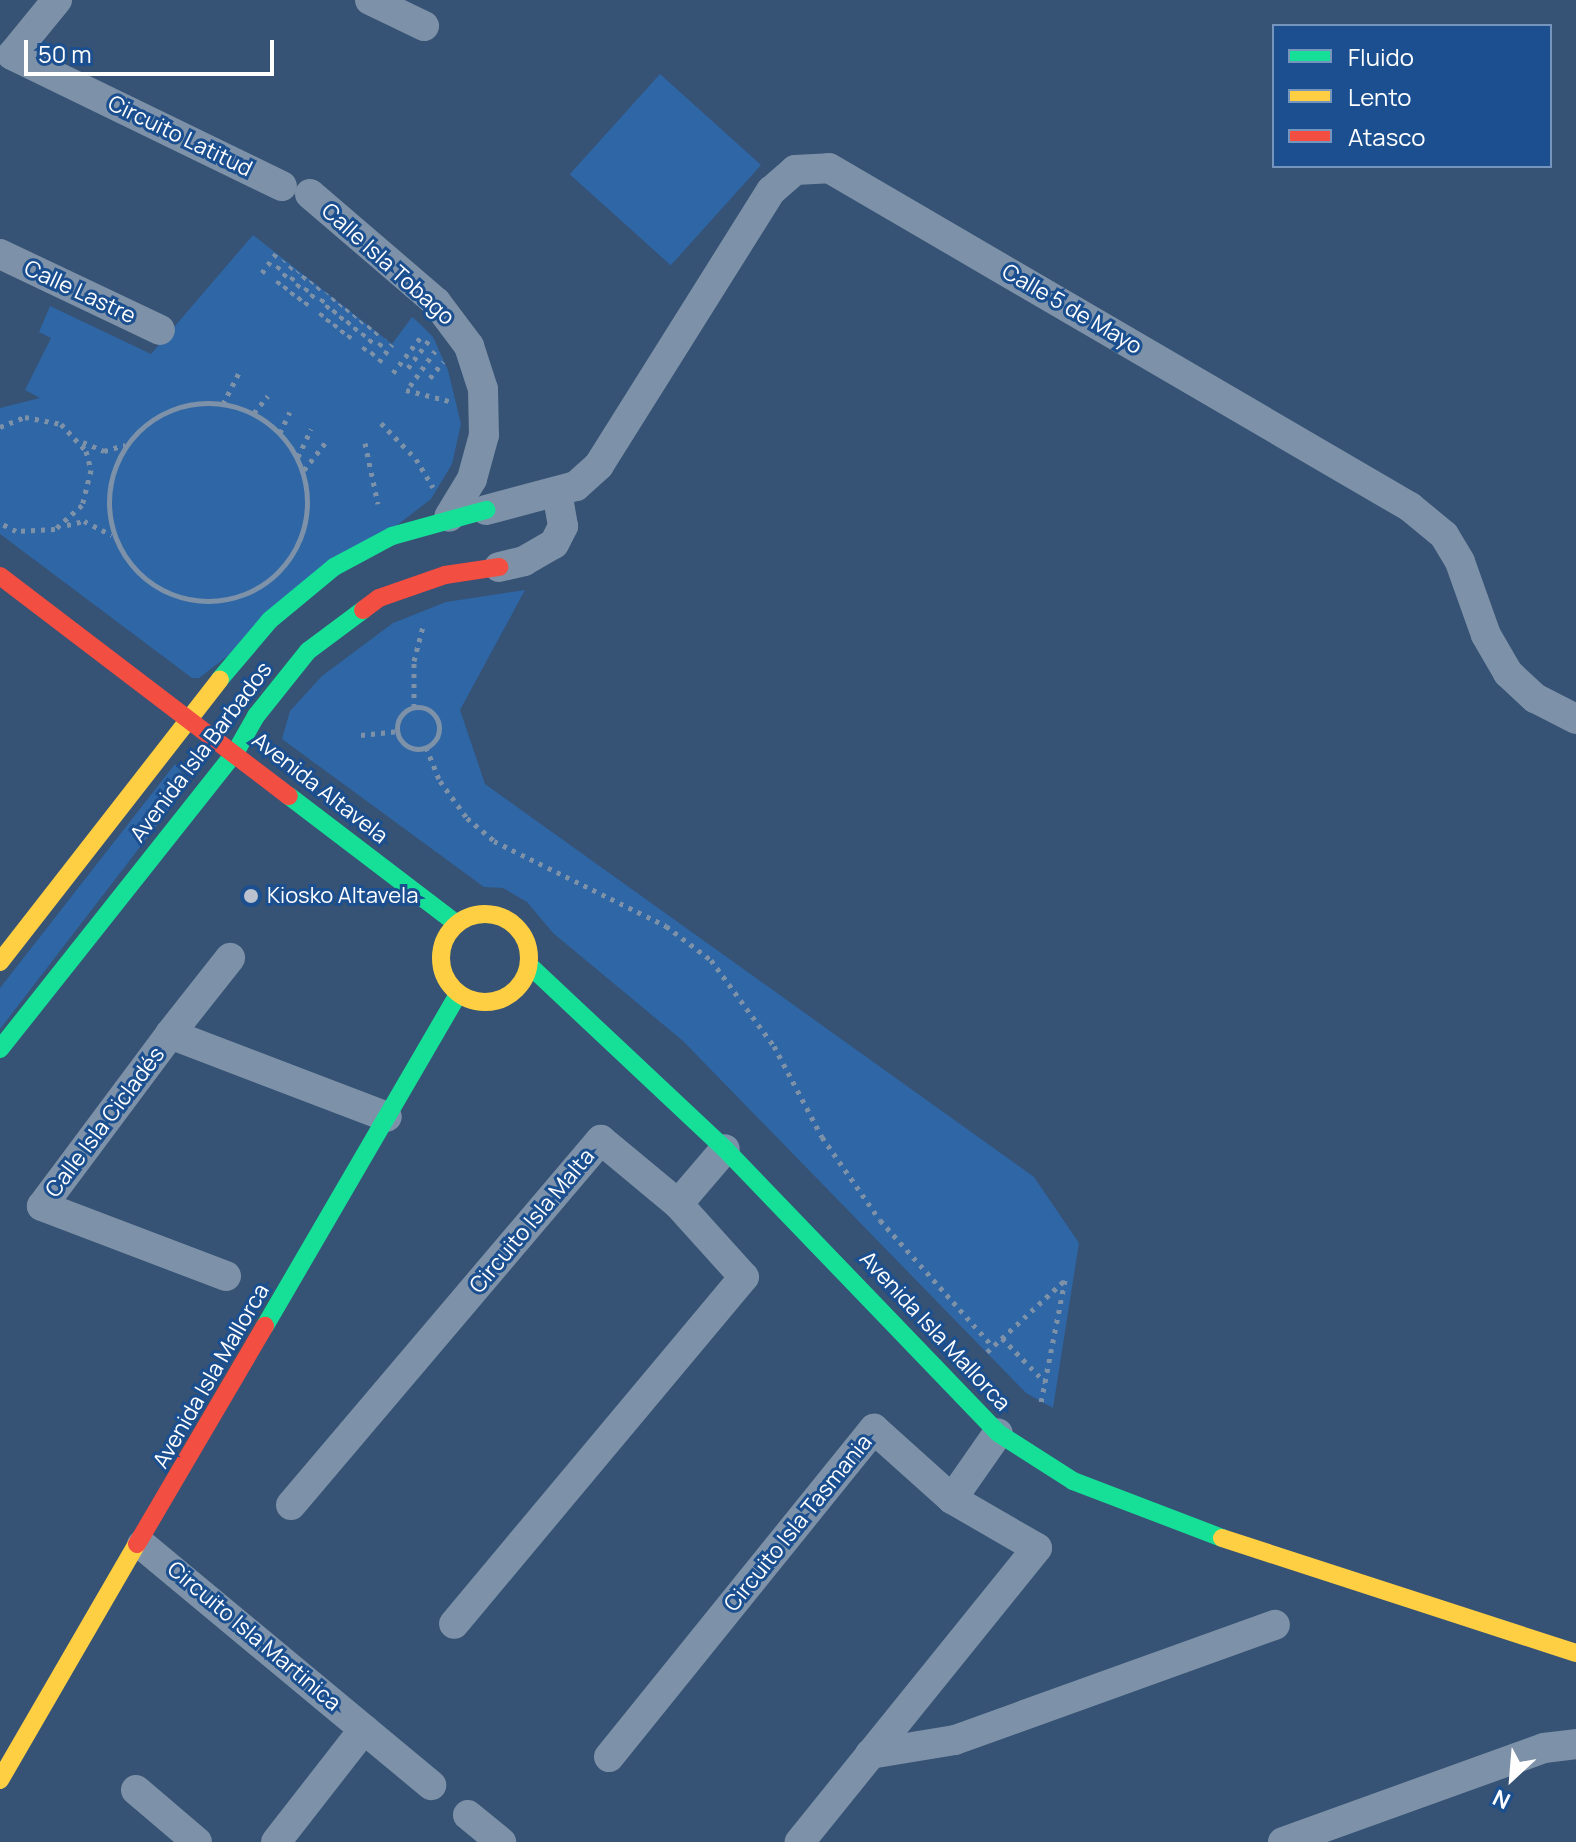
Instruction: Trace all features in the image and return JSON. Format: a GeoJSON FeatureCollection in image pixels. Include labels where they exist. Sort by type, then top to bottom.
{"type":"FeatureCollection","features":[{"type":"Feature","properties":{"kind":"street","name":"Circuito Latitud"},"geometry":{"type":"LineString","coordinates":[[57,0],[12,55],[296,190]]}},
{"type":"Feature","properties":{"kind":"street"},"geometry":{"type":"LineString","coordinates":[[370,0],[424,26]]}},
{"type":"Feature","properties":{"kind":"street","name":"Calle 5 de Mayo"},"geometry":{"type":"LineString","coordinates":[[557,493],[576,486],[599,465],[771,191],[795,170],[829,168],[1410,507],[1444,535],[1460,562],[1486,635],[1508,673],[1535,698],[1576,719]]}},
{"type":"Feature","properties":{"kind":"street","name":"Calle Isla Tobago"},"geometry":{"type":"LineString","coordinates":[[296,190],[436,302],[469,346],[483,389],[484,435],[472,479],[477,531]]}},
{"type":"Feature","properties":{"kind":"street","name":"Calle Lastre"},"geometry":{"type":"LineString","coordinates":[[0,254],[160,330]]}},
{"type":"Feature","properties":{"kind":"street"},"geometry":{"type":"LineString","coordinates":[[557,493],[563,526],[554,544],[524,561],[477,531],[557,493]]}},
{"type":"Feature","properties":{"kind":"street","name":"Avenida Isla Barbados"},"geometry":{"type":"LineString","coordinates":[[0,962],[188,716],[270,620],[334,567],[392,536],[477,531]]}},
{"type":"Feature","properties":{"kind":"street","name":"Avenida Isla Barbados"},"geometry":{"type":"LineString","coordinates":[[0,1049],[235,753],[256,716],[308,651],[379,598],[445,575],[477,531]]}},
{"type":"Feature","properties":{"kind":"street","name":"Avenida Altavela"},"geometry":{"type":"LineString","coordinates":[[5,591],[188,716],[457,924]]}},
{"type":"Feature","properties":{"kind":"street"},"geometry":{"type":"LineString","coordinates":[[470,916],[500,916],[523,935],[529,965],[520,985],[502,998],[480,1002],[459,993],[441,959],[448,933],[457,924],[470,916]]}},
{"type":"Feature","properties":{"kind":"street","name":"Calle Isla Cicladés"},"geometry":{"type":"LineString","coordinates":[[226,1276],[42,1206],[230,958]]}},
{"type":"Feature","properties":{"kind":"street","name":"Avenida Isla Mallorca"},"geometry":{"type":"LineString","coordinates":[[529,965],[725,1149],[998,1433],[1073,1481],[1162,1518],[1576,1653]]}},
{"type":"Feature","properties":{"kind":"street","name":"Avenida Isla Mallorca"},"geometry":{"type":"LineString","coordinates":[[0,1780],[142,1545],[459,993]]}},
{"type":"Feature","properties":{"kind":"street","name":"Calle Isla Cicladés"},"geometry":{"type":"LineString","coordinates":[[170,1034],[387,1117]]}},
{"type":"Feature","properties":{"kind":"street","name":"Circuito Isla Malta"},"geometry":{"type":"LineString","coordinates":[[291,1505],[601,1140],[678,1204],[744,1277],[454,1624]]}},
{"type":"Feature","properties":{"kind":"street"},"geometry":{"type":"LineString","coordinates":[[678,1204],[725,1149]]}},
{"type":"Feature","properties":{"kind":"street","name":"Circuito Isla Tasmania"},"geometry":{"type":"LineString","coordinates":[[609,1757],[874,1429],[952,1499],[1037,1548],[800,1842]]}},
{"type":"Feature","properties":{"kind":"street"},"geometry":{"type":"LineString","coordinates":[[952,1499],[998,1433]]}},
{"type":"Feature","properties":{"kind":"street","name":"Circuito Isla Martinica"},"geometry":{"type":"LineString","coordinates":[[142,1545],[431,1785]]}},
{"type":"Feature","properties":{"kind":"street"},"geometry":{"type":"LineString","coordinates":[[870,1754],[955,1740],[1275,1625]]}},
{"type":"Feature","properties":{"kind":"street"},"geometry":{"type":"LineString","coordinates":[[276,1842],[364,1729]]}},
{"type":"Feature","properties":{"kind":"street"},"geometry":{"type":"LineString","coordinates":[[1283,1842],[1544,1748],[1576,1744]]}},
{"type":"Feature","properties":{"kind":"street"},"geometry":{"type":"LineString","coordinates":[[136,1790],[197,1842]]}},
{"type":"Feature","properties":{"kind":"street"},"geometry":{"type":"LineString","coordinates":[[468,1815],[501,1842]]}},
{"type":"Feature","properties":{"kind":"path"},"geometry":{"type":"LineString","coordinates":[[262,273],[276,254]]}},
{"type":"Feature","properties":{"kind":"path"},"geometry":{"type":"LineString","coordinates":[[277,269],[284,260]]}},
{"type":"Feature","properties":{"kind":"path"},"geometry":{"type":"LineString","coordinates":[[277,284],[292,266]]}},
{"type":"Feature","properties":{"kind":"path"},"geometry":{"type":"LineString","coordinates":[[288,285],[298,271]]}},
{"type":"Feature","properties":{"kind":"path"},"geometry":{"type":"LineString","coordinates":[[291,295],[305,276]]}},
{"type":"Feature","properties":{"kind":"path"},"geometry":{"type":"LineString","coordinates":[[302,295],[312,281]]}},
{"type":"Feature","properties":{"kind":"path"},"geometry":{"type":"LineString","coordinates":[[305,305],[319,287]]}},
{"type":"Feature","properties":{"kind":"path"},"geometry":{"type":"LineString","coordinates":[[321,302],[327,293]]}},
{"type":"Feature","properties":{"kind":"path"},"geometry":{"type":"LineString","coordinates":[[320,316],[334,298]]}},
{"type":"Feature","properties":{"kind":"path"},"geometry":{"type":"LineString","coordinates":[[330,317],[341,304]]}},
{"type":"Feature","properties":{"kind":"path"},"geometry":{"type":"LineString","coordinates":[[334,327],[348,309]]}},
{"type":"Feature","properties":{"kind":"path"},"geometry":{"type":"LineString","coordinates":[[344,328],[355,315]]}},
{"type":"Feature","properties":{"kind":"path"},"geometry":{"type":"LineString","coordinates":[[348,338],[362,321]]}},
{"type":"Feature","properties":{"kind":"path"},"geometry":{"type":"LineString","coordinates":[[362,336],[370,326]]}},
{"type":"Feature","properties":{"kind":"path"},"geometry":{"type":"LineString","coordinates":[[393,373],[426,330]]}},
{"type":"Feature","properties":{"kind":"path"},"geometry":{"type":"LineString","coordinates":[[363,350],[377,332]]}},
{"type":"Feature","properties":{"kind":"path"},"geometry":{"type":"LineString","coordinates":[[408,368],[431,336]]}},
{"type":"Feature","properties":{"kind":"path"},"geometry":{"type":"LineString","coordinates":[[371,355],[385,338]]}},
{"type":"Feature","properties":{"kind":"path"},"geometry":{"type":"LineString","coordinates":[[379,362],[392,344]]}},
{"type":"Feature","properties":{"kind":"path"},"geometry":{"type":"LineString","coordinates":[[438,348],[408,388],[458,402]]}},
{"type":"Feature","properties":{"kind":"path"},"geometry":{"type":"LineString","coordinates":[[430,378],[444,361]]}},
{"type":"Feature","properties":{"kind":"path"},"geometry":{"type":"LineString","coordinates":[[223,404],[239,373]]}},
{"type":"Feature","properties":{"kind":"path"},"geometry":{"type":"LineString","coordinates":[[254,413],[268,396]]}},
{"type":"Feature","properties":{"kind":"path"},"geometry":{"type":"LineString","coordinates":[[223,404],[254,413],[280,433],[303,471],[305,524],[296,549],[281,571],[235,598],[179,597],[152,584],[130,563],[115,537],[108,500],[113,469],[127,443],[149,421],[176,408],[223,404]]}},
{"type":"Feature","properties":{"kind":"path"},"geometry":{"type":"LineString","coordinates":[[280,433],[290,412]]}},
{"type":"Feature","properties":{"kind":"path"},"geometry":{"type":"LineString","coordinates":[[0,427],[25,417],[44,417],[104,451],[127,443]]}},
{"type":"Feature","properties":{"kind":"path"},"geometry":{"type":"LineString","coordinates":[[381,423],[477,531]]}},
{"type":"Feature","properties":{"kind":"path"},"geometry":{"type":"LineString","coordinates":[[297,458],[311,429]]}},
{"type":"Feature","properties":{"kind":"path"},"geometry":{"type":"LineString","coordinates":[[55,529],[76,513],[89,489],[86,451],[76,436]]}},
{"type":"Feature","properties":{"kind":"path"},"geometry":{"type":"LineString","coordinates":[[303,471],[327,441]]}},
{"type":"Feature","properties":{"kind":"path"},"geometry":{"type":"LineString","coordinates":[[365,443],[368,476],[379,508]]}},
{"type":"Feature","properties":{"kind":"path"},"geometry":{"type":"LineString","coordinates":[[0,523],[16,531],[55,529],[84,521],[115,537]]}},
{"type":"Feature","properties":{"kind":"path"},"geometry":{"type":"LineString","coordinates":[[414,707],[414,661],[428,609]]}},
{"type":"Feature","properties":{"kind":"path"},"geometry":{"type":"LineString","coordinates":[[414,707],[428,710],[438,720],[438,735],[426,747],[408,747],[397,731],[402,713],[414,707]]}},
{"type":"Feature","properties":{"kind":"path"},"geometry":{"type":"LineString","coordinates":[[361,735],[397,731]]}},
{"type":"Feature","properties":{"kind":"path"},"geometry":{"type":"LineString","coordinates":[[426,747],[440,781],[467,818],[494,841],[666,926],[711,960],[774,1046],[822,1137],[880,1220],[993,1347]]}},
{"type":"Feature","properties":{"kind":"path"},"geometry":{"type":"LineString","coordinates":[[987,1352],[1065,1280],[1041,1402]]}},
{"type":"Feature","properties":{"kind":"path"},"geometry":{"type":"LineString","coordinates":[[1002,1338],[1045,1382]]}},
{"type":"Feature","properties":{"kind":"shaded area"},"geometry":{"type":"Polygon","coordinates":[[[660,74],[761,165],[671,265],[570,174],[660,74]]]}},
{"type":"Feature","properties":{"kind":"shaded area"},"geometry":{"type":"Polygon","coordinates":[[[253,235],[392,344],[412,317],[419,323],[433,337],[448,370],[461,424],[452,464],[431,499],[199,678],[192,678],[0,534],[0,408],[40,398],[25,390],[51,338],[39,332],[50,306],[151,354],[253,235]]]}},
{"type":"Feature","properties":{"kind":"shaded area"},"geometry":{"type":"Polygon","coordinates":[[[525,590],[460,710],[485,784],[1034,1177],[1079,1243],[1053,1408],[1026,1393],[683,1041],[553,933],[527,902],[503,888],[484,887],[282,739],[290,711],[322,676],[393,623],[446,602],[525,590]]]}},
{"type":"Feature","properties":{"kind":"shaded area"},"geometry":{"type":"Polygon","coordinates":[[[175,764],[190,782],[0,1029],[0,988],[175,764]]]}},
{"type":"Feature","properties":{"kind":"traffic: fast"},"geometry":{"type":"LineString","coordinates":[[220,679],[270,620],[334,567],[392,536],[486,510]]}},
{"type":"Feature","properties":{"kind":"traffic: fast"},"geometry":{"type":"LineString","coordinates":[[0,1049],[235,753],[256,716],[308,651],[363,610]]}},
{"type":"Feature","properties":{"kind":"traffic: fast"},"geometry":{"type":"LineString","coordinates":[[289,796],[457,924]]}},
{"type":"Feature","properties":{"kind":"traffic: fast"},"geometry":{"type":"LineString","coordinates":[[529,965],[725,1149],[998,1433],[1073,1481],[1222,1538]]}},
{"type":"Feature","properties":{"kind":"traffic: fast"},"geometry":{"type":"LineString","coordinates":[[265,1326],[459,993]]}},
{"type":"Feature","properties":{"kind":"traffic: slow"},"geometry":{"type":"LineString","coordinates":[[0,962],[220,679]]}},
{"type":"Feature","properties":{"kind":"traffic: slow"},"geometry":{"type":"LineString","coordinates":[[485,914],[502,918],[516,927],[525,941],[529,958],[525,975],[516,989],[502,998],[485,1002],[468,998],[454,989],[445,975],[441,958],[445,941],[454,927],[468,918],[485,914]]}},
{"type":"Feature","properties":{"kind":"traffic: slow"},"geometry":{"type":"LineString","coordinates":[[1222,1538],[1576,1653]]}},
{"type":"Feature","properties":{"kind":"traffic: slow"},"geometry":{"type":"LineString","coordinates":[[0,1780],[137,1544]]}},
{"type":"Feature","properties":{"kind":"traffic: jam"},"geometry":{"type":"LineString","coordinates":[[363,610],[379,598],[445,575],[499,567]]}},
{"type":"Feature","properties":{"kind":"traffic: jam"},"geometry":{"type":"LineString","coordinates":[[0,576],[289,796]]}},
{"type":"Feature","properties":{"kind":"traffic: jam"},"geometry":{"type":"LineString","coordinates":[[137,1544],[265,1326]]}},
{"type":"Feature","properties":{"kind":"place","name":"Kiosko Altavela"},"geometry":{"type":"Point","coordinates":[251,896]}}]}
